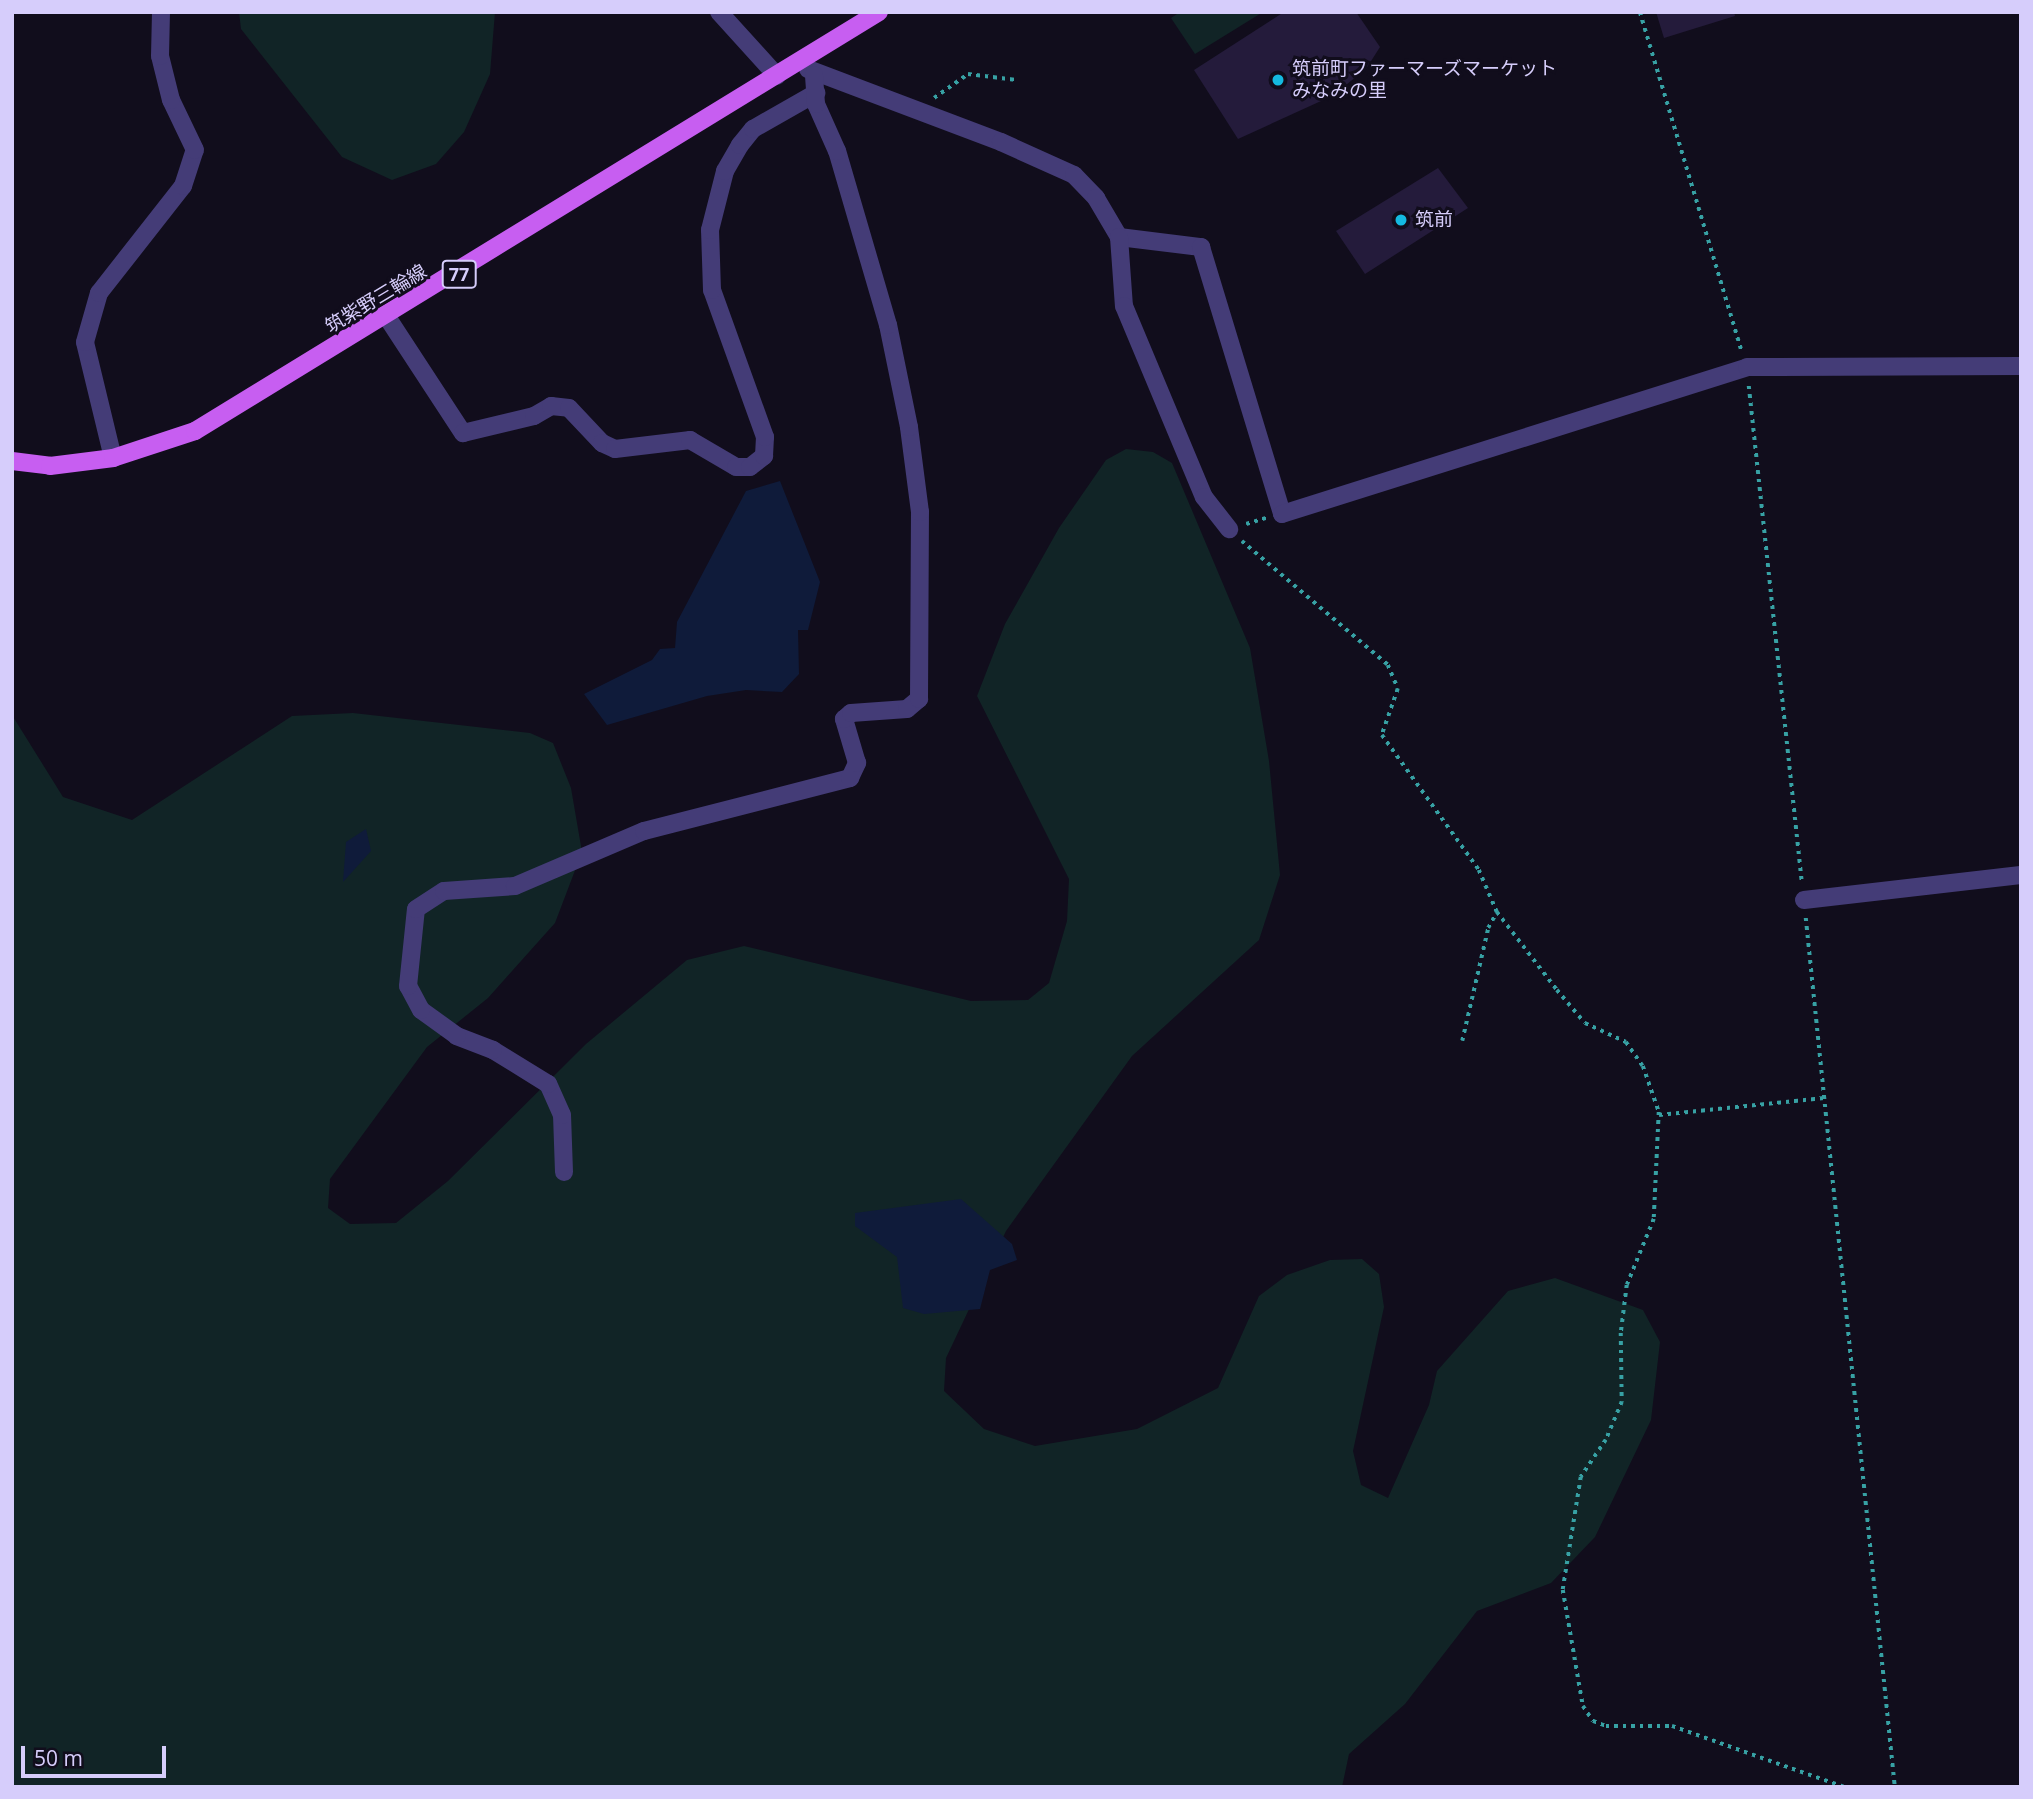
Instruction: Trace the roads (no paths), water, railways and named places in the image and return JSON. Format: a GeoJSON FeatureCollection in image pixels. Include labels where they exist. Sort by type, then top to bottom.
{"type":"FeatureCollection","features":[{"type":"Feature","properties":{"kind":"main road","name":"筑紫野三輪線"},"geometry":{"type":"LineString","coordinates":[[12,461],[50,466],[113,458],[195,432],[777,76],[810,77],[879,12]]}},
{"type":"Feature","properties":{"kind":"street"},"geometry":{"type":"LineString","coordinates":[[113,458],[85,342],[99,293],[183,186],[195,150],[170,100],[160,56],[161,12]]}},
{"type":"Feature","properties":{"kind":"street"},"geometry":{"type":"LineString","coordinates":[[719,12],[777,76]]}},
{"type":"Feature","properties":{"kind":"street"},"geometry":{"type":"LineString","coordinates":[[810,77],[922,113],[1074,175],[1096,198],[1119,237],[1124,306],[1204,497],[1229,529]]}},
{"type":"Feature","properties":{"kind":"street"},"geometry":{"type":"LineString","coordinates":[[387,317],[463,433],[534,416],[551,406],[569,408],[602,443],[615,449],[690,440],[736,467],[750,467],[764,456],[765,437],[712,290],[710,230],[724,171],[740,145],[753,129],[810,77]]}},
{"type":"Feature","properties":{"kind":"street"},"geometry":{"type":"LineString","coordinates":[[564,1172],[562,1115],[548,1084],[493,1050],[457,1036],[421,1010],[408,986],[416,909],[444,891],[515,886],[644,831],[850,778],[857,764],[844,719],[851,713],[907,709],[919,699],[920,512],[909,427],[888,325],[810,77]]}},
{"type":"Feature","properties":{"kind":"street"},"geometry":{"type":"LineString","coordinates":[[1119,237],[1201,247],[1282,514],[1747,367],[2021,366]]}},
{"type":"Feature","properties":{"kind":"street"},"geometry":{"type":"LineString","coordinates":[[1804,900],[2021,875]]}},
{"type":"Feature","properties":{"kind":"water"},"geometry":{"type":"Polygon","coordinates":[[[780,481],[820,582],[808,630],[798,630],[799,674],[782,692],[746,690],[707,696],[607,725],[584,694],[652,660],[660,649],[675,648],[677,622],[746,491],[780,481]]]}},
{"type":"Feature","properties":{"kind":"water"},"geometry":{"type":"Polygon","coordinates":[[[366,829],[371,851],[343,882],[346,842],[366,829]]]}},
{"type":"Feature","properties":{"kind":"water"},"geometry":{"type":"Polygon","coordinates":[[[961,1199],[1012,1244],[1017,1260],[990,1270],[980,1309],[924,1314],[903,1308],[897,1257],[855,1226],[855,1213],[961,1199]]]}},
{"type":"Feature","properties":{"kind":"place","name":"筑前町ファーマーズマーケット みなみの里"},"geometry":{"type":"Point","coordinates":[1278,80]}},
{"type":"Feature","properties":{"kind":"place","name":"筑前"},"geometry":{"type":"Point","coordinates":[1401,220]}}]}
